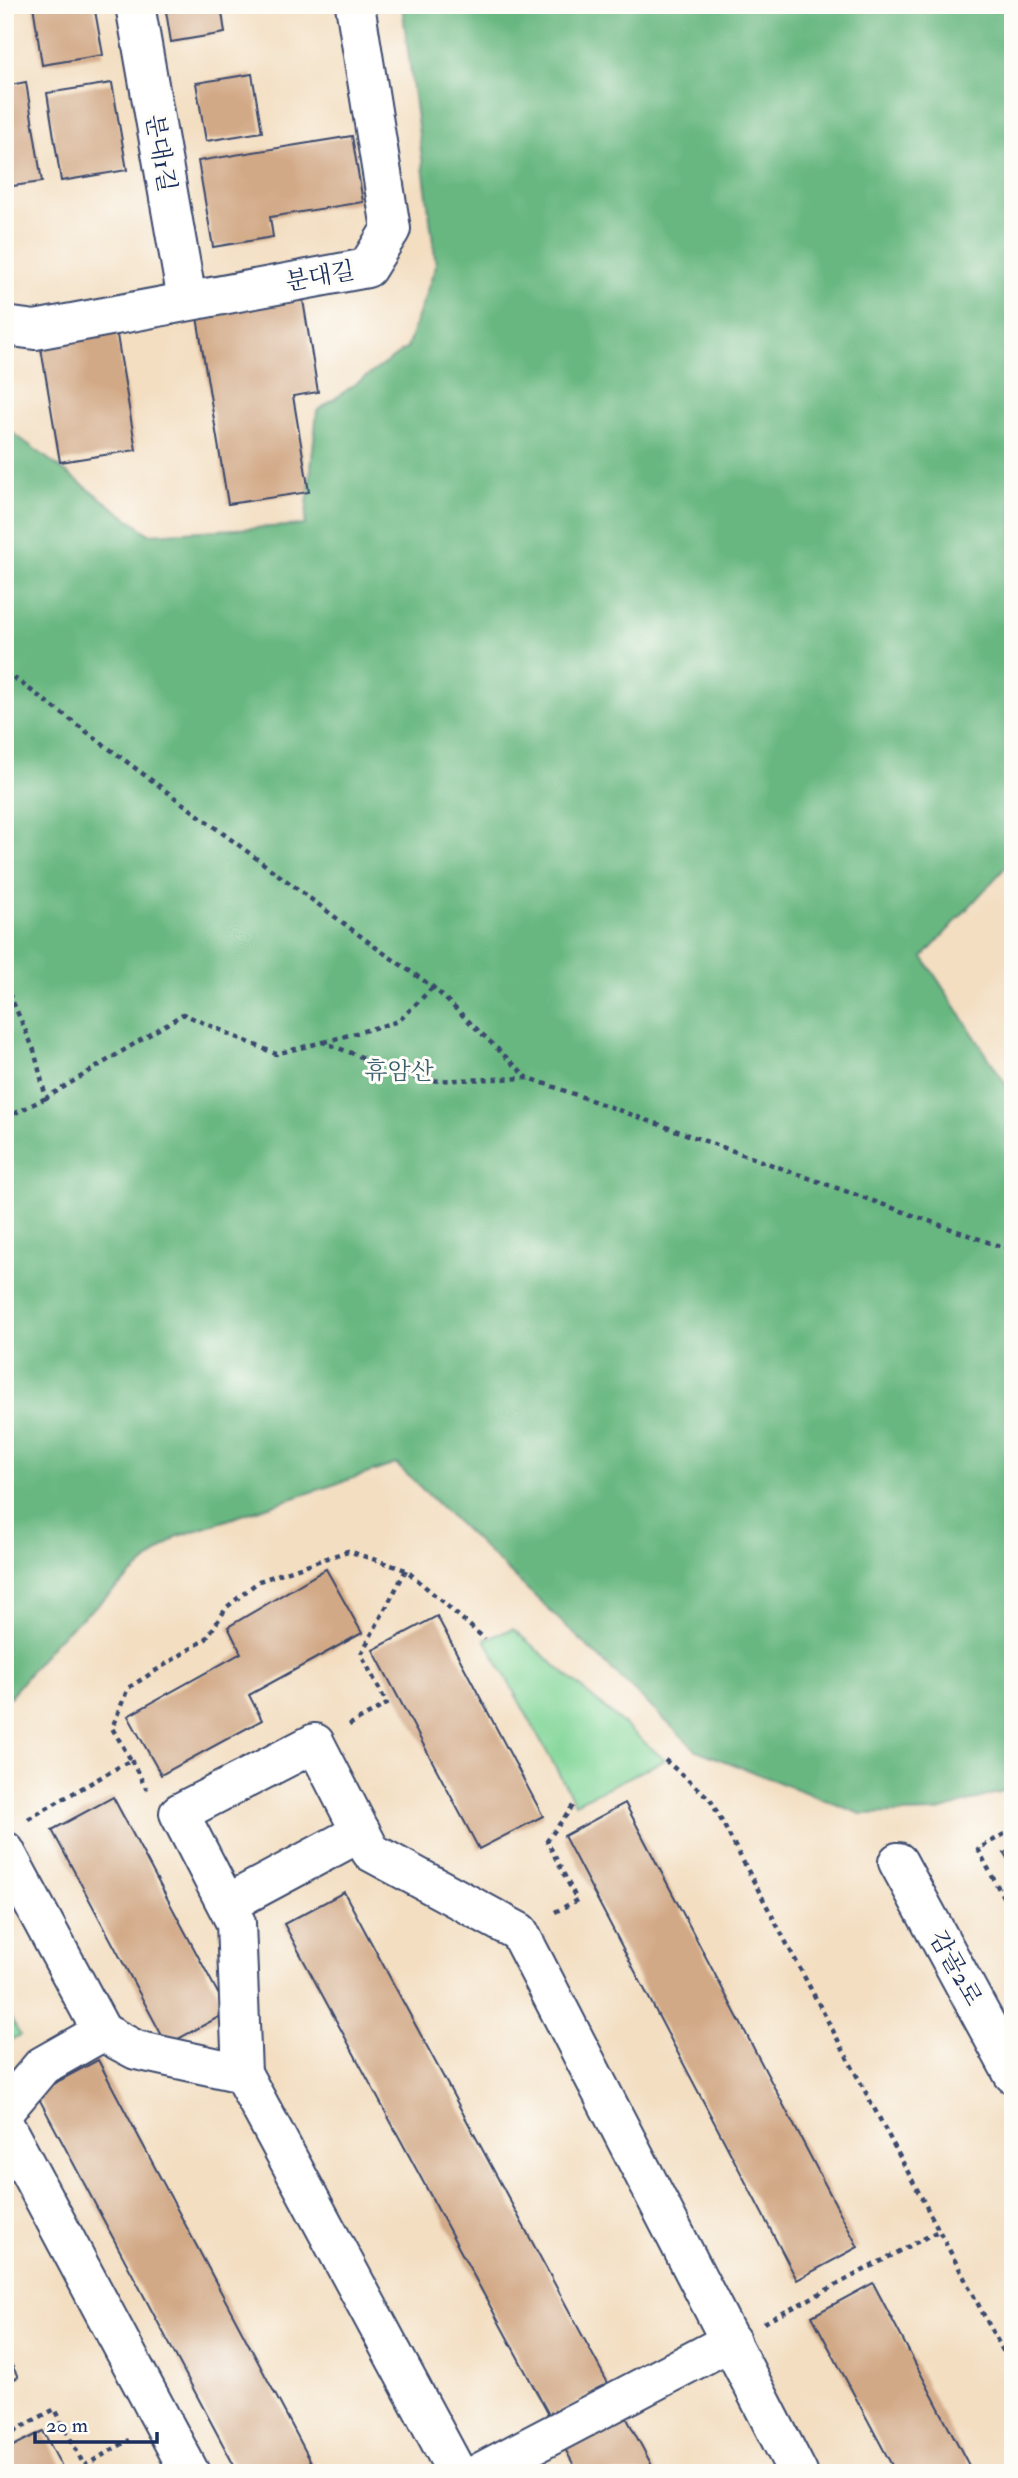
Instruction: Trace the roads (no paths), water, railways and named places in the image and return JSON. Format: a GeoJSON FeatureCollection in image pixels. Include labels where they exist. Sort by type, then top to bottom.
{"type":"FeatureCollection","features":[{"type":"Feature","properties":{"kind":"street","name":"분대1길"},"geometry":{"type":"LineString","coordinates":[[135,5],[187,300]]}},
{"type":"Feature","properties":{"kind":"street","name":"분대길"},"geometry":{"type":"LineString","coordinates":[[5,326],[35,330],[367,268],[391,229],[355,5]]}},
{"type":"Feature","properties":{"kind":"street"},"geometry":{"type":"LineString","coordinates":[[457,2473],[242,2073],[236,1923],[179,1813],[315,1743],[371,1852],[519,1932],[799,2473]]}},
{"type":"Feature","properties":{"kind":"street"},"geometry":{"type":"LineString","coordinates":[[227,1905],[361,1832]]}},
{"type":"Feature","properties":{"kind":"street"},"geometry":{"type":"LineString","coordinates":[[11,1838],[102,2032],[136,2050],[242,2073]]}},
{"type":"Feature","properties":{"kind":"street","name":"감골2로"},"geometry":{"type":"LineString","coordinates":[[898,1862],[1013,2074]]}},
{"type":"Feature","properties":{"kind":"street"},"geometry":{"type":"LineString","coordinates":[[5,2110],[42,2066],[102,2032]]}},
{"type":"Feature","properties":{"kind":"street"},"geometry":{"type":"LineString","coordinates":[[5,2126],[190,2473]]}},
{"type":"Feature","properties":{"kind":"street"},"geometry":{"type":"LineString","coordinates":[[479,2473],[731,2341]]}},
{"type":"Feature","properties":{"kind":"park label","name":"휴암산"},"geometry":{"type":"Point","coordinates":[399,1071]}}]}
